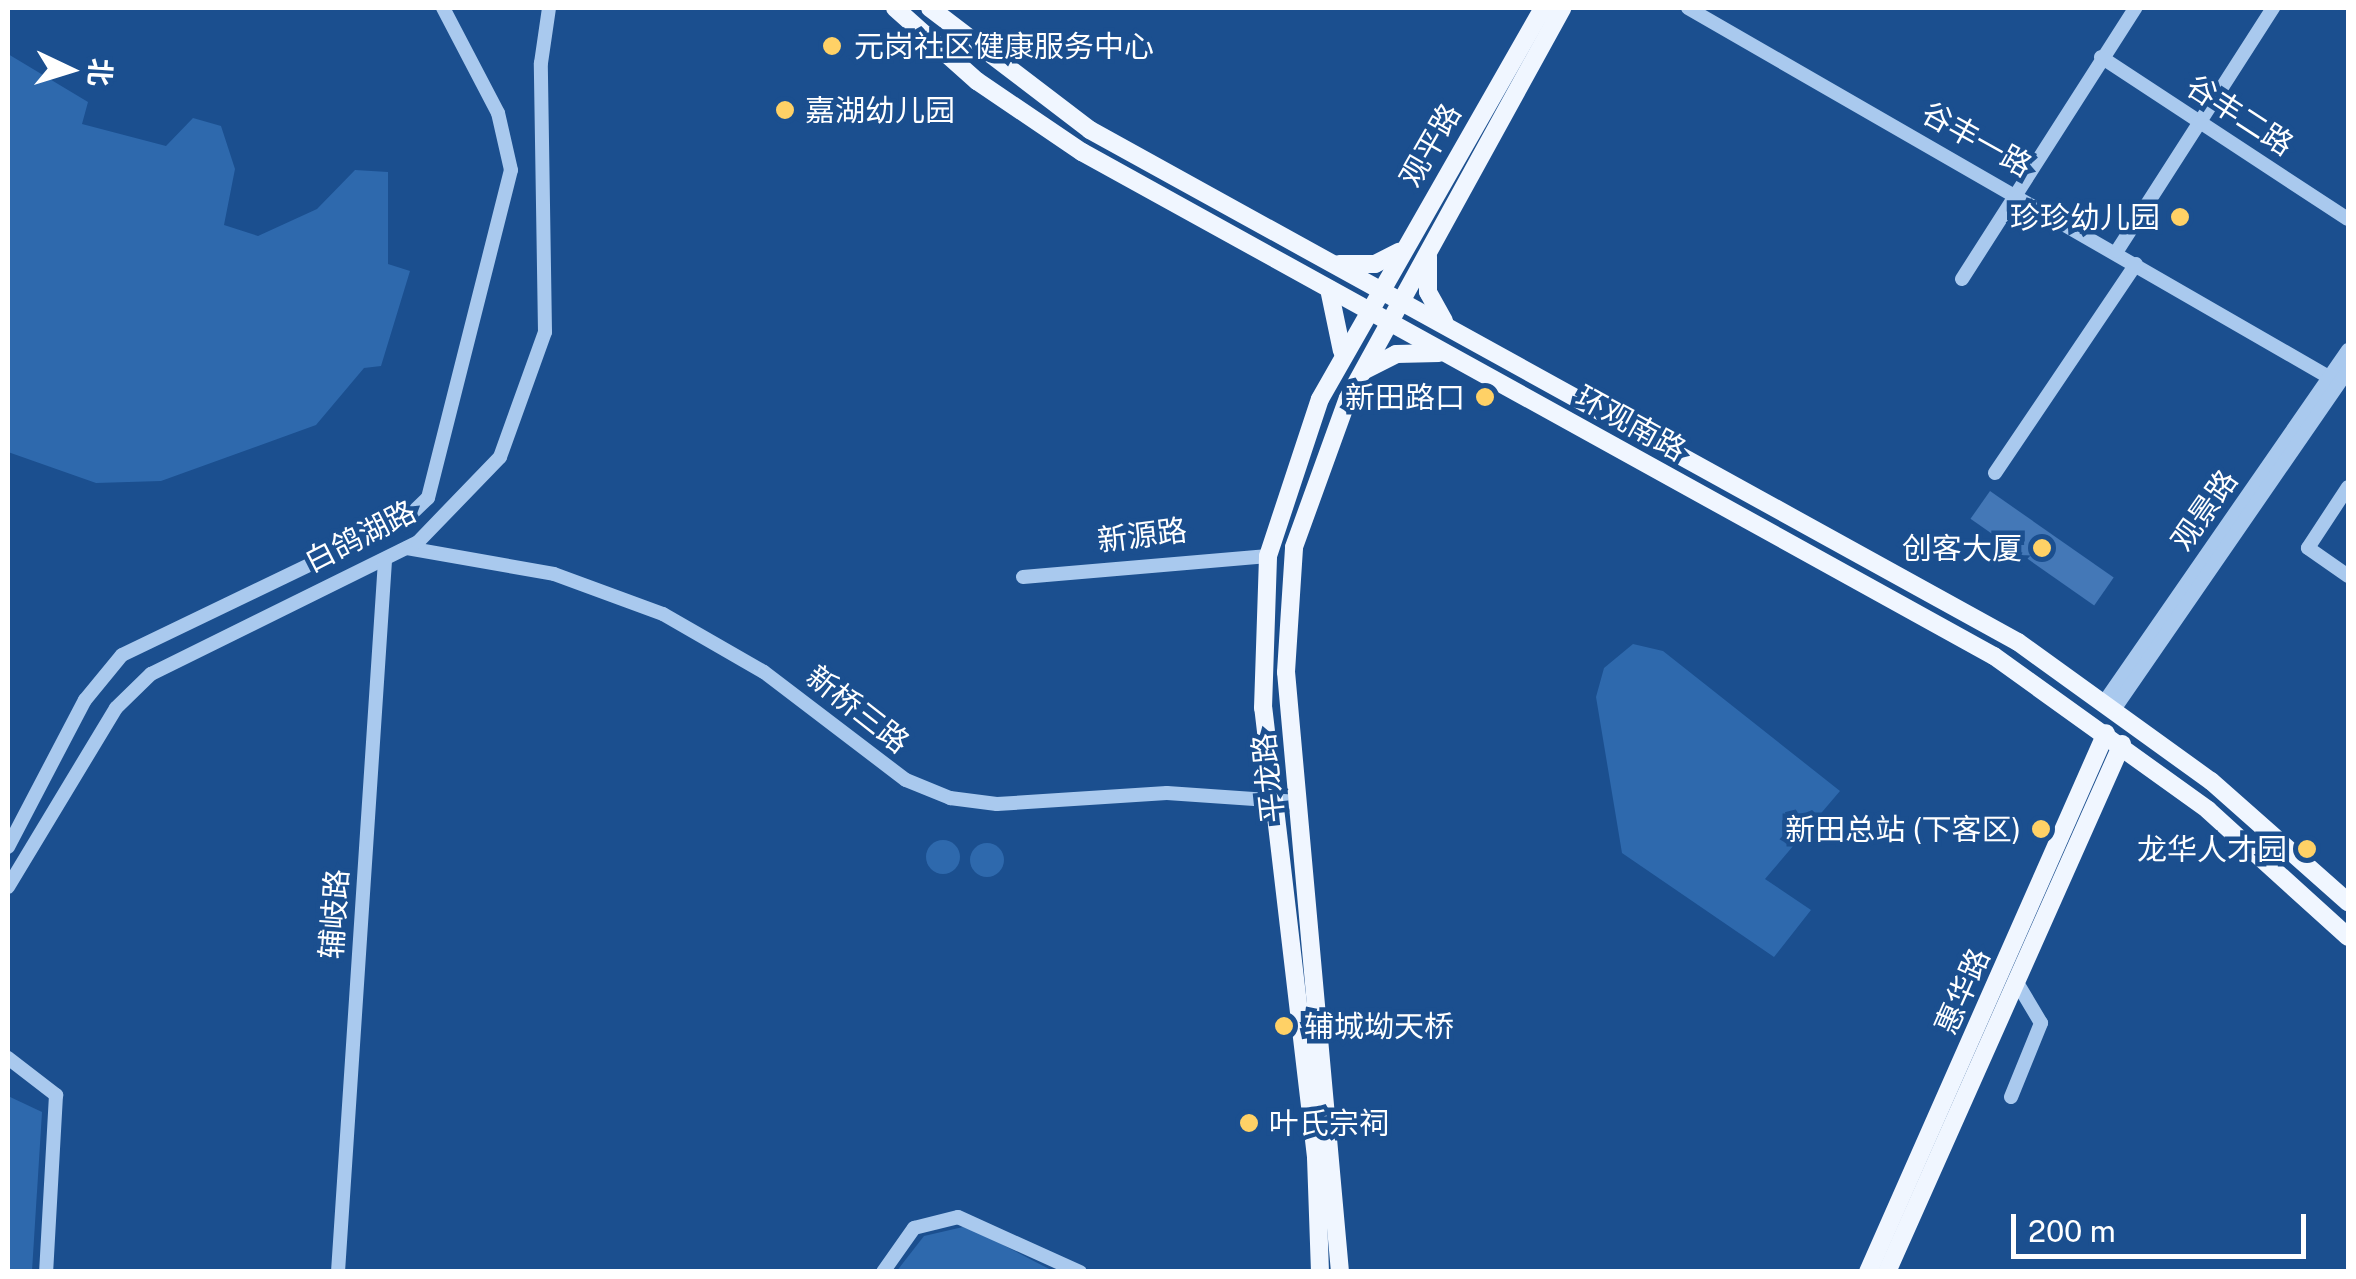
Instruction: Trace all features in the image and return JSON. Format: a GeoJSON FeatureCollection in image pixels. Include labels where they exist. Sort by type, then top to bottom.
{"type":"FeatureCollection","features":[{"type":"Feature","properties":{"kind":"main road","name":"环观南路"},"geometry":{"type":"LineString","coordinates":[[895,8],[1046,130],[1951,630],[2114,738],[2348,937]]}},
{"type":"Feature","properties":{"kind":"main road","name":"环观南路"},"geometry":{"type":"LineString","coordinates":[[930,8],[1061,112],[1378,290],[1962,608],[2110,705],[2343,897],[2339,907],[2324,913]]}},
{"type":"Feature","properties":{"kind":"main road","name":"观平路"},"geometry":{"type":"LineString","coordinates":[[1367,310],[1542,8]]}},
{"type":"Feature","properties":{"kind":"main road","name":"观平路"},"geometry":{"type":"LineString","coordinates":[[1400,302],[1562,8]]}},
{"type":"Feature","properties":{"kind":"main road"},"geometry":{"type":"LineString","coordinates":[[1430,246],[1428,292],[1451,329]]}},
{"type":"Feature","properties":{"kind":"main road"},"geometry":{"type":"LineString","coordinates":[[1323,259],[1375,264],[1400,252]]}},
{"type":"Feature","properties":{"kind":"main road"},"geometry":{"type":"LineString","coordinates":[[1329,289],[1342,322],[1340,360]]}},
{"type":"Feature","properties":{"kind":"main road","name":"平龙路"},"geometry":{"type":"LineString","coordinates":[[1340,1272],[1338,1165],[1298,802],[1286,640],[1294,546],[1358,378],[1400,302]]}},
{"type":"Feature","properties":{"kind":"main road","name":"平龙路"},"geometry":{"type":"LineString","coordinates":[[1320,1272],[1316,1157],[1273,800],[1260,648],[1268,556],[1287,477],[1367,310]]}},
{"type":"Feature","properties":{"kind":"main road"},"geometry":{"type":"LineString","coordinates":[[1358,378],[1396,354],[1449,355]]}},
{"type":"Feature","properties":{"kind":"main road","name":"惠华路"},"geometry":{"type":"LineString","coordinates":[[1887,1272],[2016,981],[2114,738]]}},
{"type":"Feature","properties":{"kind":"main road","name":"惠华路"},"geometry":{"type":"LineString","coordinates":[[1868,1272],[2114,738]]}},
{"type":"Feature","properties":{"kind":"street"},"geometry":{"type":"LineString","coordinates":[[8,848],[85,700],[122,655],[407,518],[428,498],[511,170],[498,112],[443,8]]}},
{"type":"Feature","properties":{"kind":"street","name":"白鸽湖路"},"geometry":{"type":"LineString","coordinates":[[8,887],[116,708],[151,674],[208,638],[407,548],[484,480],[534,381],[547,309],[541,63],[549,8]]}},
{"type":"Feature","properties":{"kind":"street","name":"谷丰一路"},"geometry":{"type":"LineString","coordinates":[[1688,8],[2021,195],[2334,380]]}},
{"type":"Feature","properties":{"kind":"street"},"geometry":{"type":"LineString","coordinates":[[1962,279],[2021,195],[2101,57],[2135,8]]}},
{"type":"Feature","properties":{"kind":"street"},"geometry":{"type":"LineString","coordinates":[[2117,251],[2273,8]]}},
{"type":"Feature","properties":{"kind":"street","name":"谷丰二路"},"geometry":{"type":"LineString","coordinates":[[2101,57],[2348,219]]}},
{"type":"Feature","properties":{"kind":"street"},"geometry":{"type":"LineString","coordinates":[[1995,473],[2136,264]]}},
{"type":"Feature","properties":{"kind":"street","name":"观景路"},"geometry":{"type":"LineString","coordinates":[[2110,705],[2334,380],[2348,350]]}},
{"type":"Feature","properties":{"kind":"street","name":"观景路"},"geometry":{"type":"LineString","coordinates":[[2334,380],[2348,370]]}},
{"type":"Feature","properties":{"kind":"street"},"geometry":{"type":"LineString","coordinates":[[2348,487],[2308,548],[2348,576]]}},
{"type":"Feature","properties":{"kind":"street","name":"新桥三路"},"geometry":{"type":"LineString","coordinates":[[407,548],[540,570],[663,614],[764,672],[906,780],[950,798],[1298,802]]}},
{"type":"Feature","properties":{"kind":"street","name":"新源路"},"geometry":{"type":"LineString","coordinates":[[1023,577],[1234,552],[1268,556]]}},
{"type":"Feature","properties":{"kind":"street","name":"辅岐路"},"geometry":{"type":"LineString","coordinates":[[338,1272],[385,560]]}},
{"type":"Feature","properties":{"kind":"street"},"geometry":{"type":"LineString","coordinates":[[2011,1096],[2041,1023],[2016,981]]}},
{"type":"Feature","properties":{"kind":"street"},"geometry":{"type":"LineString","coordinates":[[8,1058],[56,1094],[46,1272]]}},
{"type":"Feature","properties":{"kind":"street"},"geometry":{"type":"LineString","coordinates":[[882,1272],[914,1228],[958,1216],[1080,1272]]}},
{"type":"Feature","properties":{"kind":"shaded area"},"geometry":{"type":"Polygon","coordinates":[[[8,54],[88,102],[82,124],[166,146],[193,118],[221,126],[235,169],[224,225],[258,236],[317,209],[355,170],[388,172],[388,264],[410,271],[381,366],[364,368],[316,425],[161,481],[96,483],[8,452],[8,54]]]}},
{"type":"Feature","properties":{"kind":"shaded area"},"geometry":{"type":"Polygon","coordinates":[[[1633,644],[1663,651],[1840,791],[1765,879],[1811,910],[1774,957],[1622,853],[1596,697],[1604,668],[1633,644]]]}},
{"type":"Feature","properties":{"kind":"shaded area"},"geometry":{"type":"Polygon","coordinates":[[[943,840],[955,845],[960,857],[955,869],[943,874],[931,869],[926,857],[931,845],[943,840]]]}},
{"type":"Feature","properties":{"kind":"shaded area"},"geometry":{"type":"Polygon","coordinates":[[[987,843],[999,848],[1004,860],[999,872],[987,877],[975,872],[970,860],[975,848],[987,843]]]}},
{"type":"Feature","properties":{"kind":"shaded area"},"geometry":{"type":"Polygon","coordinates":[[[8,1096],[42,1112],[32,1271],[8,1271],[8,1096]]]}},
{"type":"Feature","properties":{"kind":"shaded area"},"geometry":{"type":"Polygon","coordinates":[[[963,1227],[1053,1271],[896,1272],[924,1236],[963,1227]]]}},
{"type":"Feature","properties":{"kind":"building","name":"创客大厦"},"geometry":{"type":"Polygon","coordinates":[[[1990,491],[2114,578],[2094,605],[1970,519],[1990,491]]]}},
{"type":"Feature","properties":{"kind":"place","name":"元岗社区健康服务中心"},"geometry":{"type":"Point","coordinates":[832,46]}},
{"type":"Feature","properties":{"kind":"place","name":"嘉湖幼儿园"},"geometry":{"type":"Point","coordinates":[785,110]}},
{"type":"Feature","properties":{"kind":"place","name":"珍珍幼儿园"},"geometry":{"type":"Point","coordinates":[2180,217]}},
{"type":"Feature","properties":{"kind":"place","name":"新田路口"},"geometry":{"type":"Point","coordinates":[1485,397]}},
{"type":"Feature","properties":{"kind":"place","name":"创客大厦"},"geometry":{"type":"Point","coordinates":[2042,548]}},
{"type":"Feature","properties":{"kind":"place","name":"新田总站 (下客区)"},"geometry":{"type":"Point","coordinates":[2041,829]}},
{"type":"Feature","properties":{"kind":"place","name":"龙华人才园"},"geometry":{"type":"Point","coordinates":[2307,849]}},
{"type":"Feature","properties":{"kind":"place","name":"辅城坳天桥"},"geometry":{"type":"Point","coordinates":[1284,1026]}},
{"type":"Feature","properties":{"kind":"place","name":"叶氏宗祠"},"geometry":{"type":"Point","coordinates":[1249,1123]}}]}
